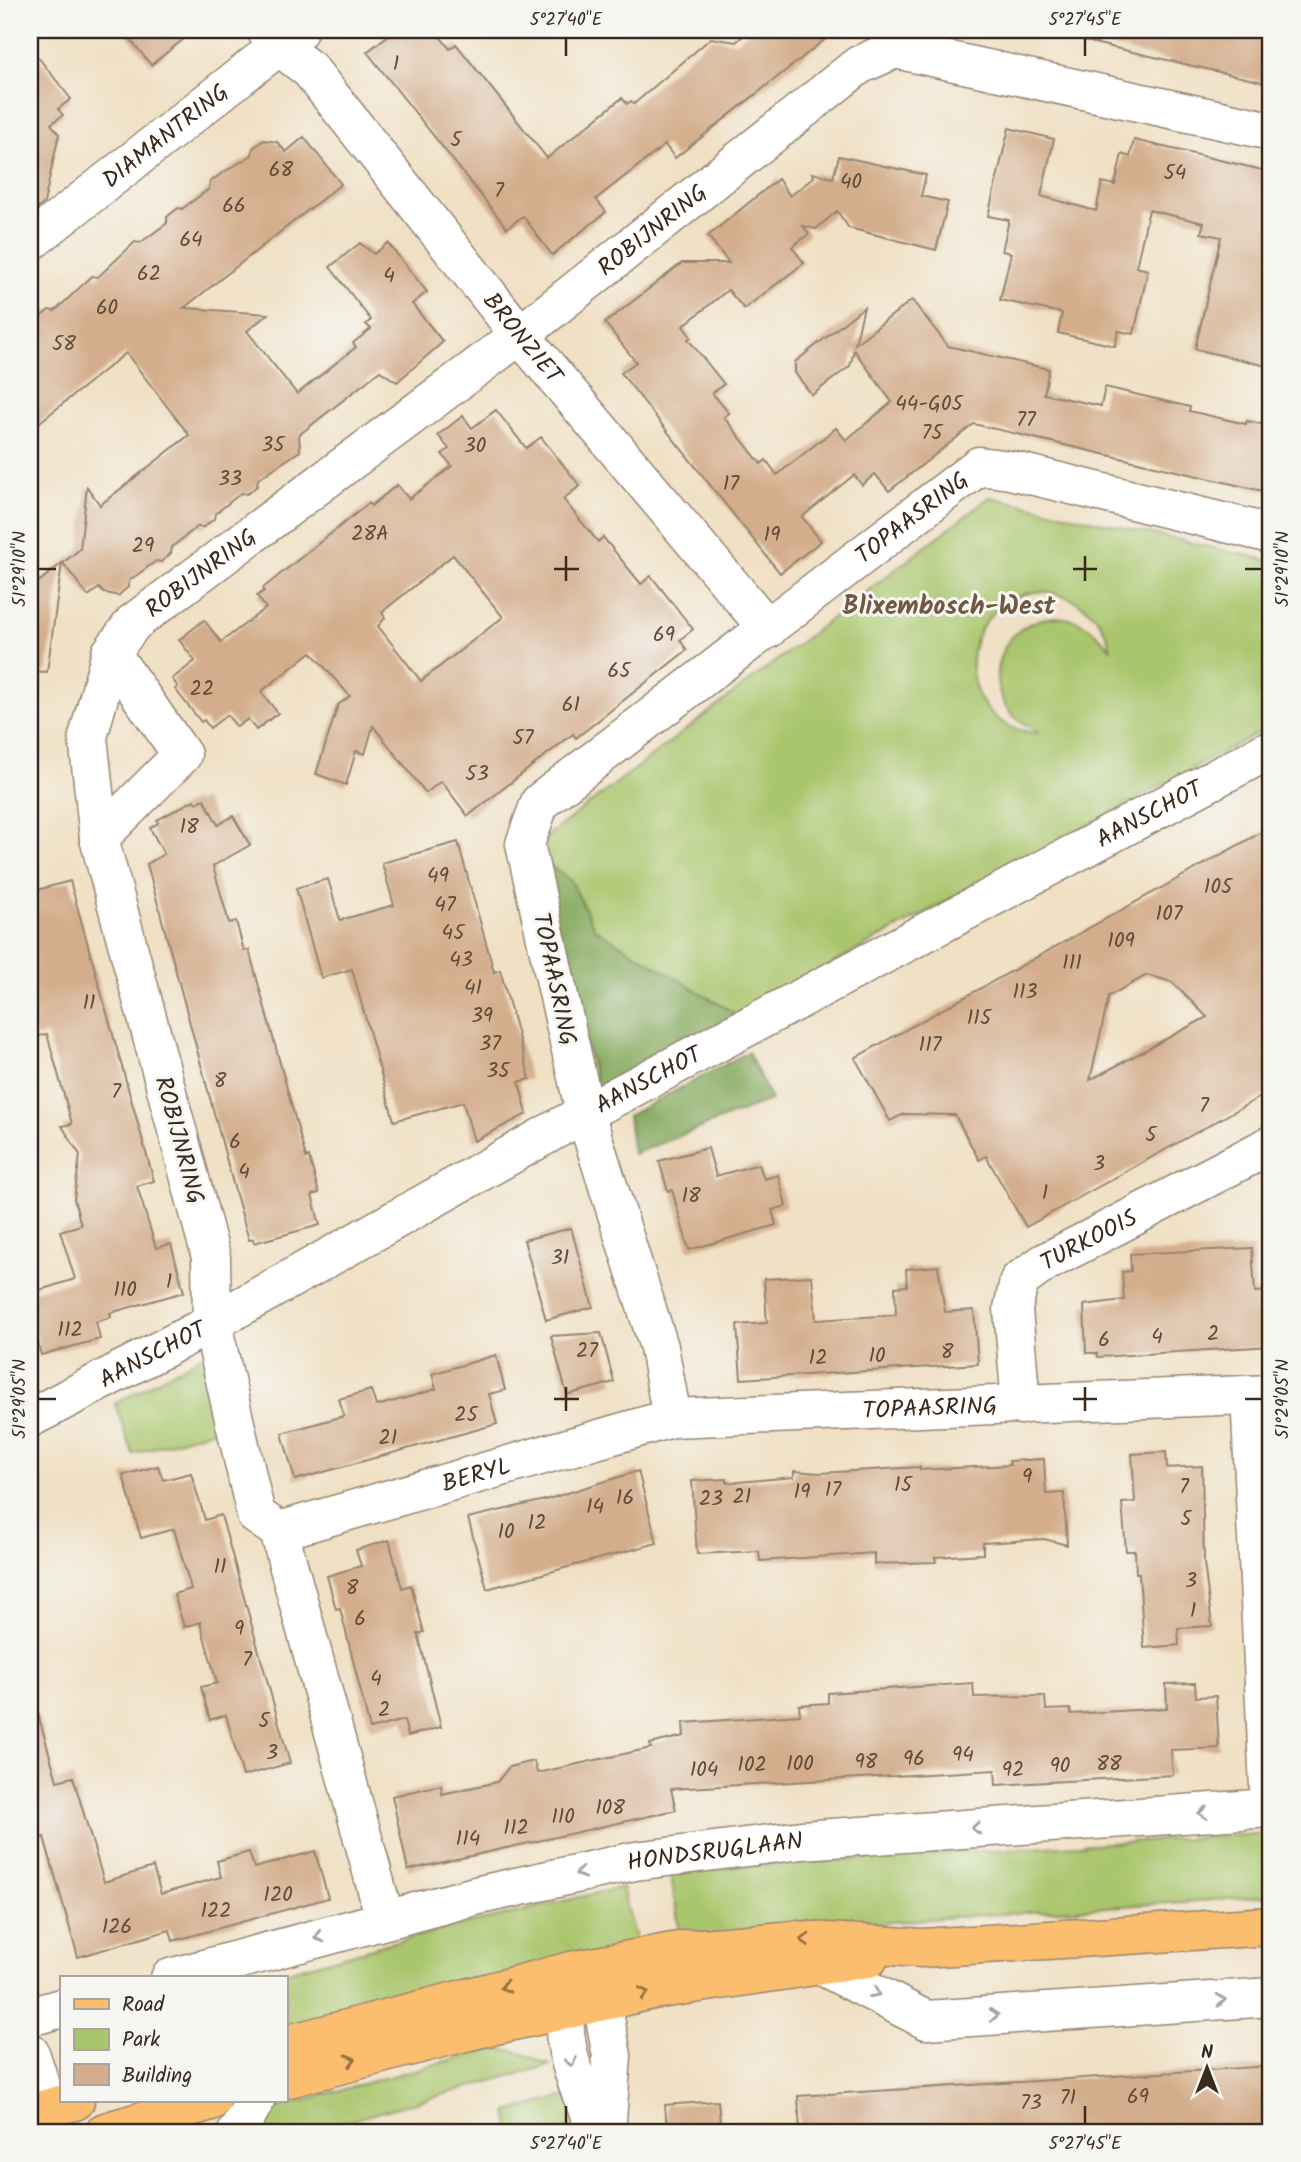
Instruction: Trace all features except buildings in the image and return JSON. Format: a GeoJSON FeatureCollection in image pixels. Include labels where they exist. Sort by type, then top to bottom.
{"type":"FeatureCollection","features":[{"type":"Feature","properties":{"kind":"main road"},"geometry":{"type":"LineString","coordinates":[[287,2044],[571,1971],[688,1949],[795,1940],[922,1948],[1271,1926]]}},
{"type":"Feature","properties":{"kind":"main road"},"geometry":{"type":"LineString","coordinates":[[287,2079],[653,1990],[824,1967],[922,1948]]}},
{"type":"Feature","properties":{"kind":"main road"},"geometry":{"type":"LineString","coordinates":[[105,2132],[208,2102]]}},
{"type":"Feature","properties":{"kind":"street","name":"DIAMANTRING"},"geometry":{"type":"LineString","coordinates":[[30,242],[282,35]]}},
{"type":"Feature","properties":{"kind":"street","name":"BRONZIET"},"geometry":{"type":"LineString","coordinates":[[282,35],[520,335],[768,629]]}},
{"type":"Feature","properties":{"kind":"street","name":"ROBIJNRING"},"geometry":{"type":"LineString","coordinates":[[212,1323],[211,1257],[99,838],[88,737],[111,653],[133,623],[520,335],[859,65],[895,49],[1271,131]]}},
{"type":"Feature","properties":{"kind":"street","name":"TOPAASRING"},"geometry":{"type":"LineString","coordinates":[[1271,534],[1010,470],[979,466],[540,802],[525,844],[585,1113],[659,1346],[672,1418],[1261,1394],[1271,1808]]}},
{"type":"Feature","properties":{"kind":"street"},"geometry":{"type":"LineString","coordinates":[[99,838],[182,755],[111,653]]}},
{"type":"Feature","properties":{"kind":"street","name":"AANSCHOT"},"geometry":{"type":"LineString","coordinates":[[30,1418],[212,1323],[585,1113],[1271,749]]}},
{"type":"Feature","properties":{"kind":"street","name":"TURKOOIS"},"geometry":{"type":"LineString","coordinates":[[1021,1405],[1013,1310],[1019,1281],[1044,1263],[1271,1145]]}},
{"type":"Feature","properties":{"kind":"street"},"geometry":{"type":"LineString","coordinates":[[212,1323],[256,1515],[279,1531],[385,1919]]}},
{"type":"Feature","properties":{"kind":"street","name":"BERYL"},"geometry":{"type":"LineString","coordinates":[[279,1531],[672,1418]]}},
{"type":"Feature","properties":{"kind":"street","name":"HONDSRUGLAAN"},"geometry":{"type":"LineString","coordinates":[[177,1976],[475,1896],[635,1861],[802,1840],[1271,1808]]}},
{"type":"Feature","properties":{"kind":"street"},"geometry":{"type":"LineString","coordinates":[[824,1967],[926,2020],[1271,1997]]}},
{"type":"Feature","properties":{"kind":"street"},"geometry":{"type":"LineString","coordinates":[[571,1971],[602,2002],[612,2056],[606,2132]]}},
{"type":"Feature","properties":{"kind":"street"},"geometry":{"type":"LineString","coordinates":[[571,1971],[562,2010],[571,2068],[597,2132]]}},
{"type":"Feature","properties":{"kind":"street"},"geometry":{"type":"LineString","coordinates":[[30,2017],[60,2008]]}},
{"type":"Feature","properties":{"kind":"street"},"geometry":{"type":"LineString","coordinates":[[30,2053],[49,2114]]}},
{"type":"Feature","properties":{"kind":"street"},"geometry":{"type":"LineString","coordinates":[[237,2132],[254,2102]]}},
{"type":"Feature","properties":{"kind":"green space"},"geometry":{"type":"Polygon","coordinates":[[[990,497],[1271,561],[1271,726],[737,1015],[595,929],[571,881],[529,850],[990,497]],[[1041,591],[1011,600],[989,617],[976,640],[972,665],[976,690],[989,711],[1010,726],[1040,733],[1010,712],[999,688],[998,665],[1007,645],[1022,628],[1042,619],[1065,618],[1089,628],[1111,650],[1095,616],[1076,602],[1041,591]]]}},
{"type":"Feature","properties":{"kind":"green space"},"geometry":{"type":"Polygon","coordinates":[[[537,857],[571,881],[595,929],[737,1015],[597,1087],[537,857]]]}},
{"type":"Feature","properties":{"kind":"green space"},"geometry":{"type":"Polygon","coordinates":[[[748,1052],[771,1100],[633,1154],[628,1116],[748,1052]]]}},
{"type":"Feature","properties":{"kind":"green space"},"geometry":{"type":"Polygon","coordinates":[[[205,1354],[217,1429],[133,1454],[115,1404],[205,1354]]]}},
{"type":"Feature","properties":{"kind":"green space"},"geometry":{"type":"Polygon","coordinates":[[[1271,1833],[1271,1896],[954,1917],[681,1940],[671,1875],[710,1868],[1271,1833]]]}},
{"type":"Feature","properties":{"kind":"green space"},"geometry":{"type":"Polygon","coordinates":[[[622,1887],[638,1947],[287,2035],[287,1976],[273,1976],[397,1941],[622,1887]]]}},
{"type":"Feature","properties":{"kind":"green space"},"geometry":{"type":"Polygon","coordinates":[[[488,2050],[513,2050],[550,2065],[308,2132],[259,2132],[278,2107],[488,2050]]]}},
{"type":"Feature","properties":{"kind":"green space"},"geometry":{"type":"Polygon","coordinates":[[[571,2095],[579,2132],[511,2132],[507,2112],[571,2095]]]}},
{"type":"Feature","properties":{"kind":"district","name":"Blixembosch-West"},"geometry":{"type":"Point","coordinates":[949,605]}}]}
